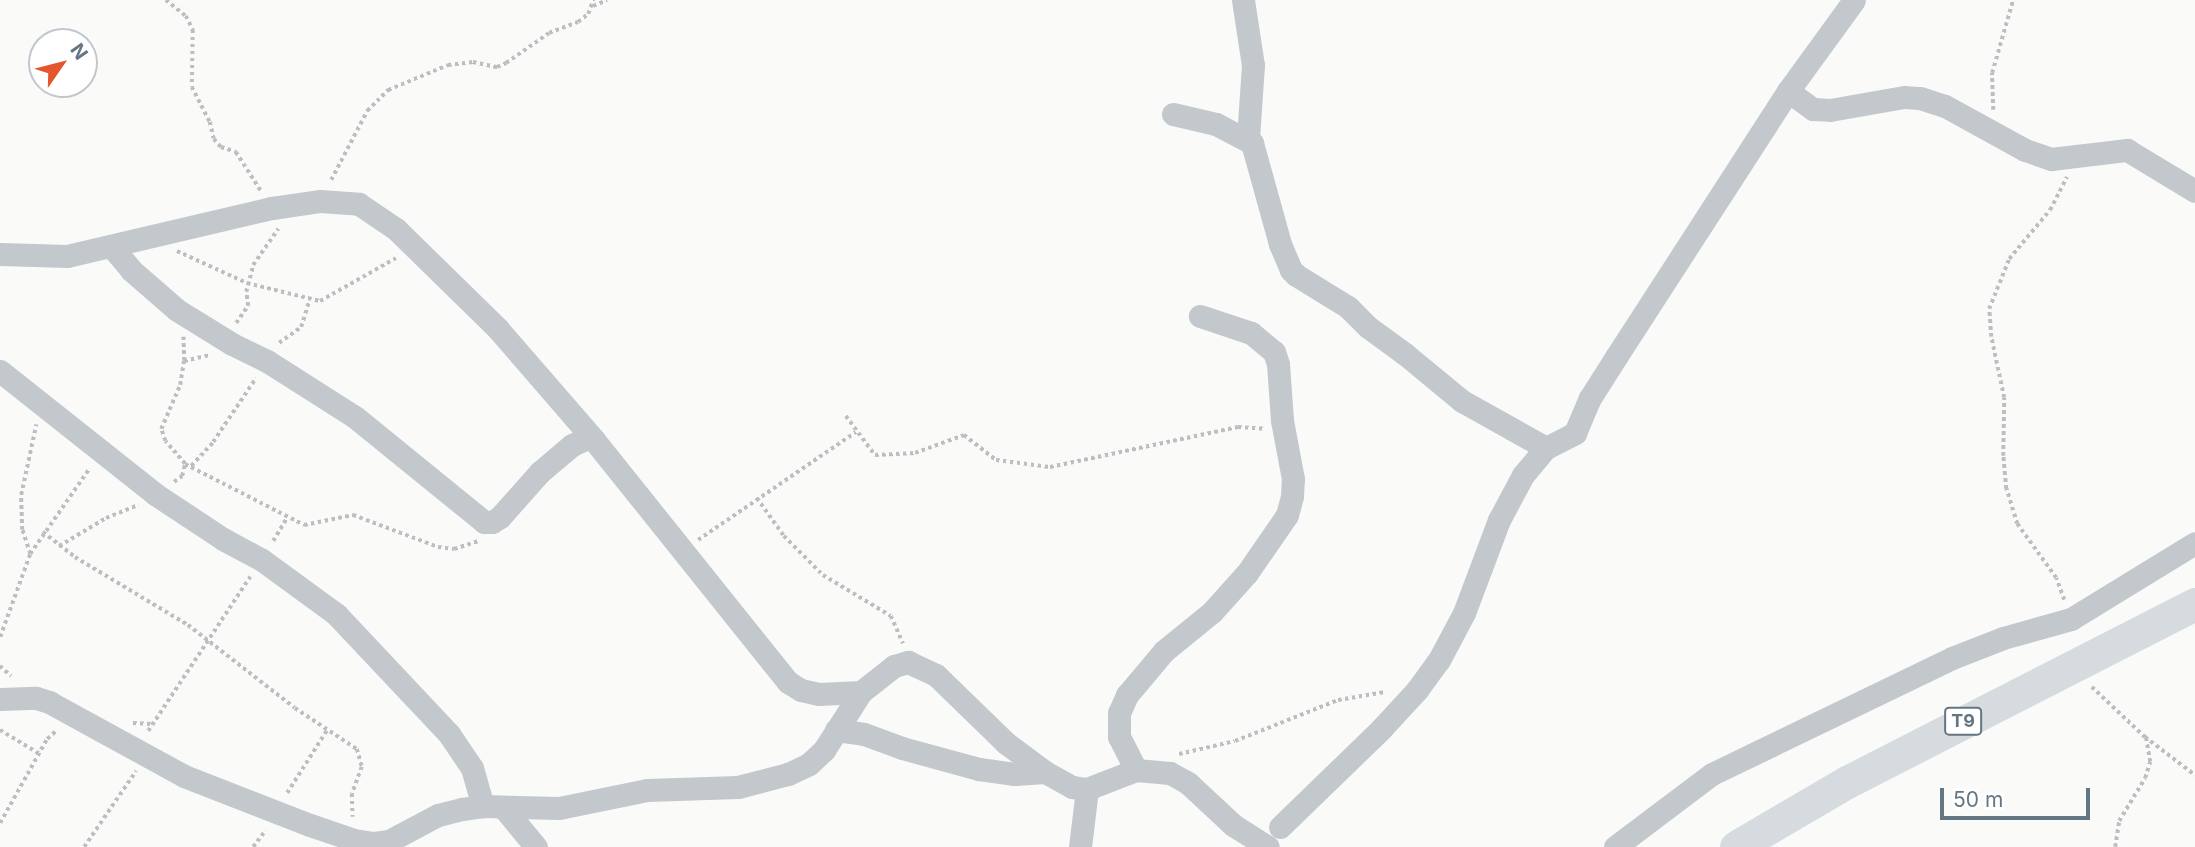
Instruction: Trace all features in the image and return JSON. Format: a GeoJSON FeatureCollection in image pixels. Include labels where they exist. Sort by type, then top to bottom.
{"type":"FeatureCollection","features":[{"type":"Feature","properties":{"kind":"highway","name":"T9"},"geometry":{"type":"LineString","coordinates":[[1735,847],[1847,782],[2072,664],[2195,604]]}},
{"type":"Feature","properties":{"kind":"street"},"geometry":{"type":"LineString","coordinates":[[1243,0],[1253,65],[1248,138]]}},
{"type":"Feature","properties":{"kind":"street"},"geometry":{"type":"LineString","coordinates":[[1210,804],[1258,822],[1281,837],[1417,690],[1450,641],[1512,493],[1523,475],[1546,448],[1575,433],[1590,398],[1616,356],[1788,92],[1854,0]]}},
{"type":"Feature","properties":{"kind":"street"},"geometry":{"type":"LineString","coordinates":[[1788,92],[1813,109],[1830,110],[1904,97],[1920,98],[1945,106],[1999,136],[2052,159],[2127,150],[2195,191]]}},
{"type":"Feature","properties":{"kind":"street"},"geometry":{"type":"LineString","coordinates":[[1173,114],[1216,124],[1248,138],[1255,148],[1266,199],[1291,270],[1348,307],[1368,327],[1462,401],[1546,448]]}},
{"type":"Feature","properties":{"kind":"street"},"geometry":{"type":"LineString","coordinates":[[0,254],[67,256],[281,207],[320,201],[359,204],[376,213],[418,250],[513,344],[594,440],[788,682],[801,690],[819,694],[861,692]]}},
{"type":"Feature","properties":{"kind":"street"},"geometry":{"type":"LineString","coordinates":[[112,247],[131,270],[177,310],[232,344],[267,361],[355,417],[484,522],[492,522],[560,454],[580,440],[594,440]]}},
{"type":"Feature","properties":{"kind":"street"},"geometry":{"type":"LineString","coordinates":[[1136,764],[1117,726],[1127,695],[1164,651],[1232,592],[1287,515],[1293,479],[1285,439],[1279,365],[1274,352],[1251,333],[1200,316]]}},
{"type":"Feature","properties":{"kind":"street"},"geometry":{"type":"LineString","coordinates":[[0,371],[155,494],[262,560],[336,614],[427,708],[472,768],[493,807],[536,847]]}},
{"type":"Feature","properties":{"kind":"street"},"geometry":{"type":"LineString","coordinates":[[1615,847],[1712,774],[1952,658],[2003,638],[2071,619],[2195,543]]}},
{"type":"Feature","properties":{"kind":"street"},"geometry":{"type":"LineString","coordinates":[[0,699],[36,698],[64,708],[141,754],[194,780],[354,840],[387,844],[438,815],[493,807],[559,808],[647,789],[738,787],[761,783],[809,764],[824,750],[861,692],[894,666],[908,662],[936,674],[997,735],[1045,772],[1072,787],[1096,787],[1136,764],[1170,773],[1188,783],[1233,825],[1268,847]]}},
{"type":"Feature","properties":{"kind":"street"},"geometry":{"type":"LineString","coordinates":[[836,730],[864,734],[902,748],[979,769],[1015,774],[1045,772]]}},
{"type":"Feature","properties":{"kind":"street"},"geometry":{"type":"LineString","coordinates":[[1080,847],[1096,787]]}},
{"type":"Feature","properties":{"kind":"path"},"geometry":{"type":"LineString","coordinates":[[166,0],[186,16],[193,30],[192,87],[210,122],[214,139],[221,147],[236,152],[281,207],[278,228],[260,251],[247,283],[248,306],[233,329],[232,344]]}},
{"type":"Feature","properties":{"kind":"path"},"geometry":{"type":"LineString","coordinates":[[592,7],[593,0]]}},
{"type":"Feature","properties":{"kind":"path"},"geometry":{"type":"LineString","coordinates":[[320,201],[367,111],[388,90],[448,65],[473,62],[497,66],[506,63],[549,33],[578,22],[592,7],[607,0]]}},
{"type":"Feature","properties":{"kind":"path"},"geometry":{"type":"LineString","coordinates":[[1999,136],[1992,98],[1992,73],[2013,0]]}},
{"type":"Feature","properties":{"kind":"path"},"geometry":{"type":"LineString","coordinates":[[2071,619],[2056,578],[2017,524],[2006,489],[2003,456],[2004,398],[1991,337],[1989,309],[2009,258],[2050,211],[2066,183],[2072,157]]}},
{"type":"Feature","properties":{"kind":"path"},"geometry":{"type":"LineString","coordinates":[[151,237],[247,283],[309,301],[326,300],[373,268],[418,250]]}},
{"type":"Feature","properties":{"kind":"path"},"geometry":{"type":"LineString","coordinates":[[191,466],[213,442],[267,361],[274,346],[301,327],[309,301]]}},
{"type":"Feature","properties":{"kind":"path"},"geometry":{"type":"LineString","coordinates":[[177,310],[183,334],[184,361],[180,385],[161,429],[165,441],[185,464],[304,525],[354,515],[401,530],[438,547],[454,549],[477,542],[486,535],[492,522]]}},
{"type":"Feature","properties":{"kind":"path"},"geometry":{"type":"LineString","coordinates":[[30,554],[22,530],[21,495],[35,435],[37,402]]}},
{"type":"Feature","properties":{"kind":"path"},"geometry":{"type":"LineString","coordinates":[[846,416],[867,448],[884,457],[915,453],[964,435],[996,460],[1051,467],[1238,427],[1257,427],[1285,439]]}},
{"type":"Feature","properties":{"kind":"path"},"geometry":{"type":"LineString","coordinates":[[682,551],[856,432]]}},
{"type":"Feature","properties":{"kind":"path"},"geometry":{"type":"LineString","coordinates":[[0,637],[30,554],[100,453]]}},
{"type":"Feature","properties":{"kind":"path"},"geometry":{"type":"LineString","coordinates":[[60,546],[106,518],[155,494],[182,475],[185,464]]}},
{"type":"Feature","properties":{"kind":"path"},"geometry":{"type":"LineString","coordinates":[[757,498],[784,536],[823,575],[891,616],[908,662]]}},
{"type":"Feature","properties":{"kind":"path"},"geometry":{"type":"LineString","coordinates":[[84,847],[209,639],[287,518]]}},
{"type":"Feature","properties":{"kind":"path"},"geometry":{"type":"LineString","coordinates":[[43,532],[60,546],[209,639],[327,730],[349,741],[361,758],[352,794],[354,840]]}},
{"type":"Feature","properties":{"kind":"path"},"geometry":{"type":"LineString","coordinates":[[2072,664],[2103,699],[2145,737],[2195,775]]}},
{"type":"Feature","properties":{"kind":"path"},"geometry":{"type":"LineString","coordinates":[[1136,764],[1235,741],[1338,700],[1372,693],[1417,690]]}},
{"type":"Feature","properties":{"kind":"path"},"geometry":{"type":"LineString","coordinates":[[0,823],[51,734],[83,720]]}},
{"type":"Feature","properties":{"kind":"path"},"geometry":{"type":"LineString","coordinates":[[0,730],[41,754]]}},
{"type":"Feature","properties":{"kind":"path"},"geometry":{"type":"LineString","coordinates":[[275,812],[327,730]]}},
{"type":"Feature","properties":{"kind":"path"},"geometry":{"type":"LineString","coordinates":[[2115,847],[2119,821],[2146,778],[2150,762],[2145,737]]}}]}
